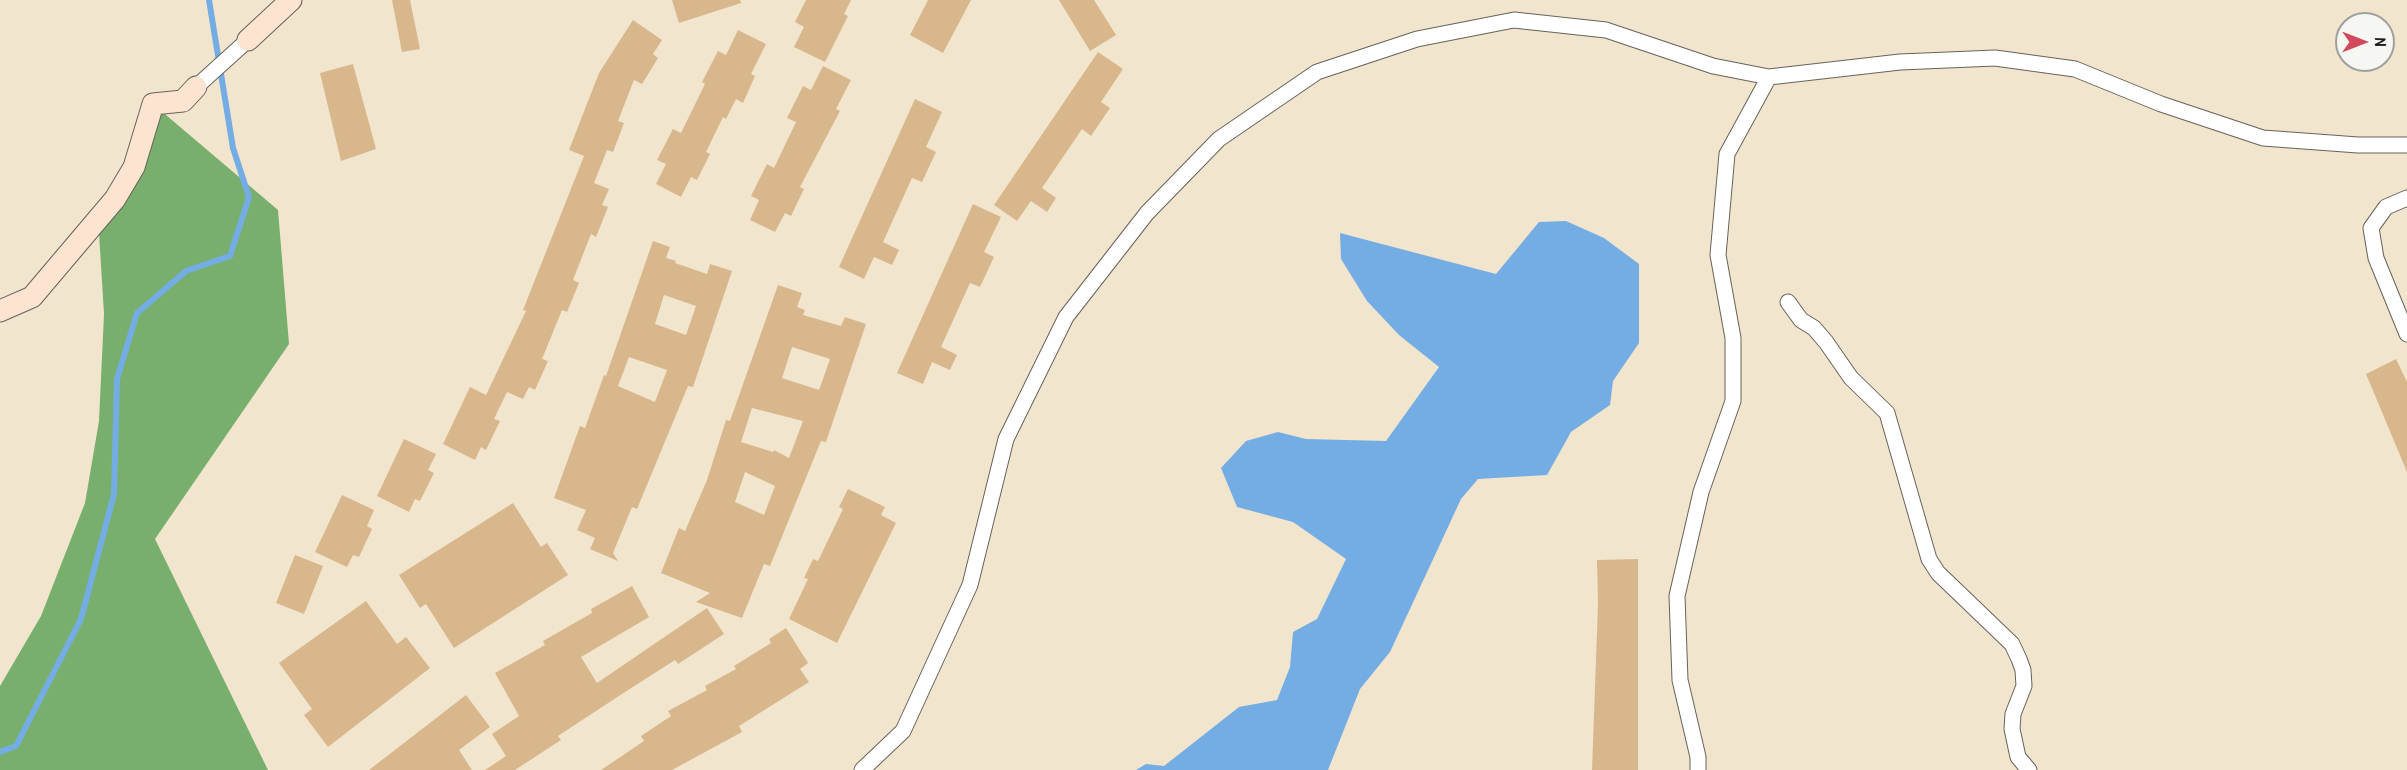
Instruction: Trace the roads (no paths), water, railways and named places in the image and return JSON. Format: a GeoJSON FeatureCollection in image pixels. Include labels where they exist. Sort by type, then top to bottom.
{"type":"FeatureCollection","features":[{"type":"Feature","properties":{"kind":"street"},"geometry":{"type":"LineString","coordinates":[[0,311],[32,297],[115,199],[134,167],[153,104],[183,101],[291,0]]}},
{"type":"Feature","properties":{"kind":"street"},"geometry":{"type":"LineString","coordinates":[[862,770],[903,731],[970,585],[1006,439],[1066,317],[1147,213],[1219,139],[1317,72],[1417,39],[1514,20],[1606,30],[1713,66],[1769,77],[1900,62],[1995,58],[2075,69],[2161,104],[2264,138],[2358,145],[2407,145]]}},
{"type":"Feature","properties":{"kind":"street"},"geometry":{"type":"LineString","coordinates":[[1698,770],[1698,757],[1680,680],[1677,596],[1701,492],[1733,401],[1733,338],[1718,255],[1727,154],[1769,77]]}},
{"type":"Feature","properties":{"kind":"street"},"geometry":{"type":"LineString","coordinates":[[2407,198],[2386,207],[2371,228],[2376,258],[2407,334]]}},
{"type":"Feature","properties":{"kind":"street"},"geometry":{"type":"LineString","coordinates":[[1788,302],[1801,320],[1814,328],[1826,342],[1851,378],[1887,413],[1929,559],[1938,573],[2012,644],[2023,670],[2024,686],[2013,714],[2012,729],[2018,757],[2029,770]]}},
{"type":"Feature","properties":{"kind":"water"},"geometry":{"type":"Polygon","coordinates":[[[1566,221],[1604,238],[1639,264],[1639,343],[1613,381],[1610,405],[1571,432],[1547,475],[1478,479],[1461,499],[1390,652],[1360,689],[1328,770],[1136,770],[1146,764],[1164,766],[1239,707],[1277,700],[1290,667],[1293,632],[1317,619],[1346,559],[1293,522],[1237,507],[1221,468],[1246,441],[1278,432],[1306,439],[1386,441],[1439,367],[1399,335],[1367,301],[1341,259],[1340,233],[1496,274],[1539,222],[1566,221]]]}},
{"type":"Feature","properties":{"kind":"waterway"},"geometry":{"type":"LineString","coordinates":[[0,752],[16,746],[81,619],[114,494],[117,379],[137,313],[186,271],[230,256],[249,197],[233,148],[209,0]]}}]}
